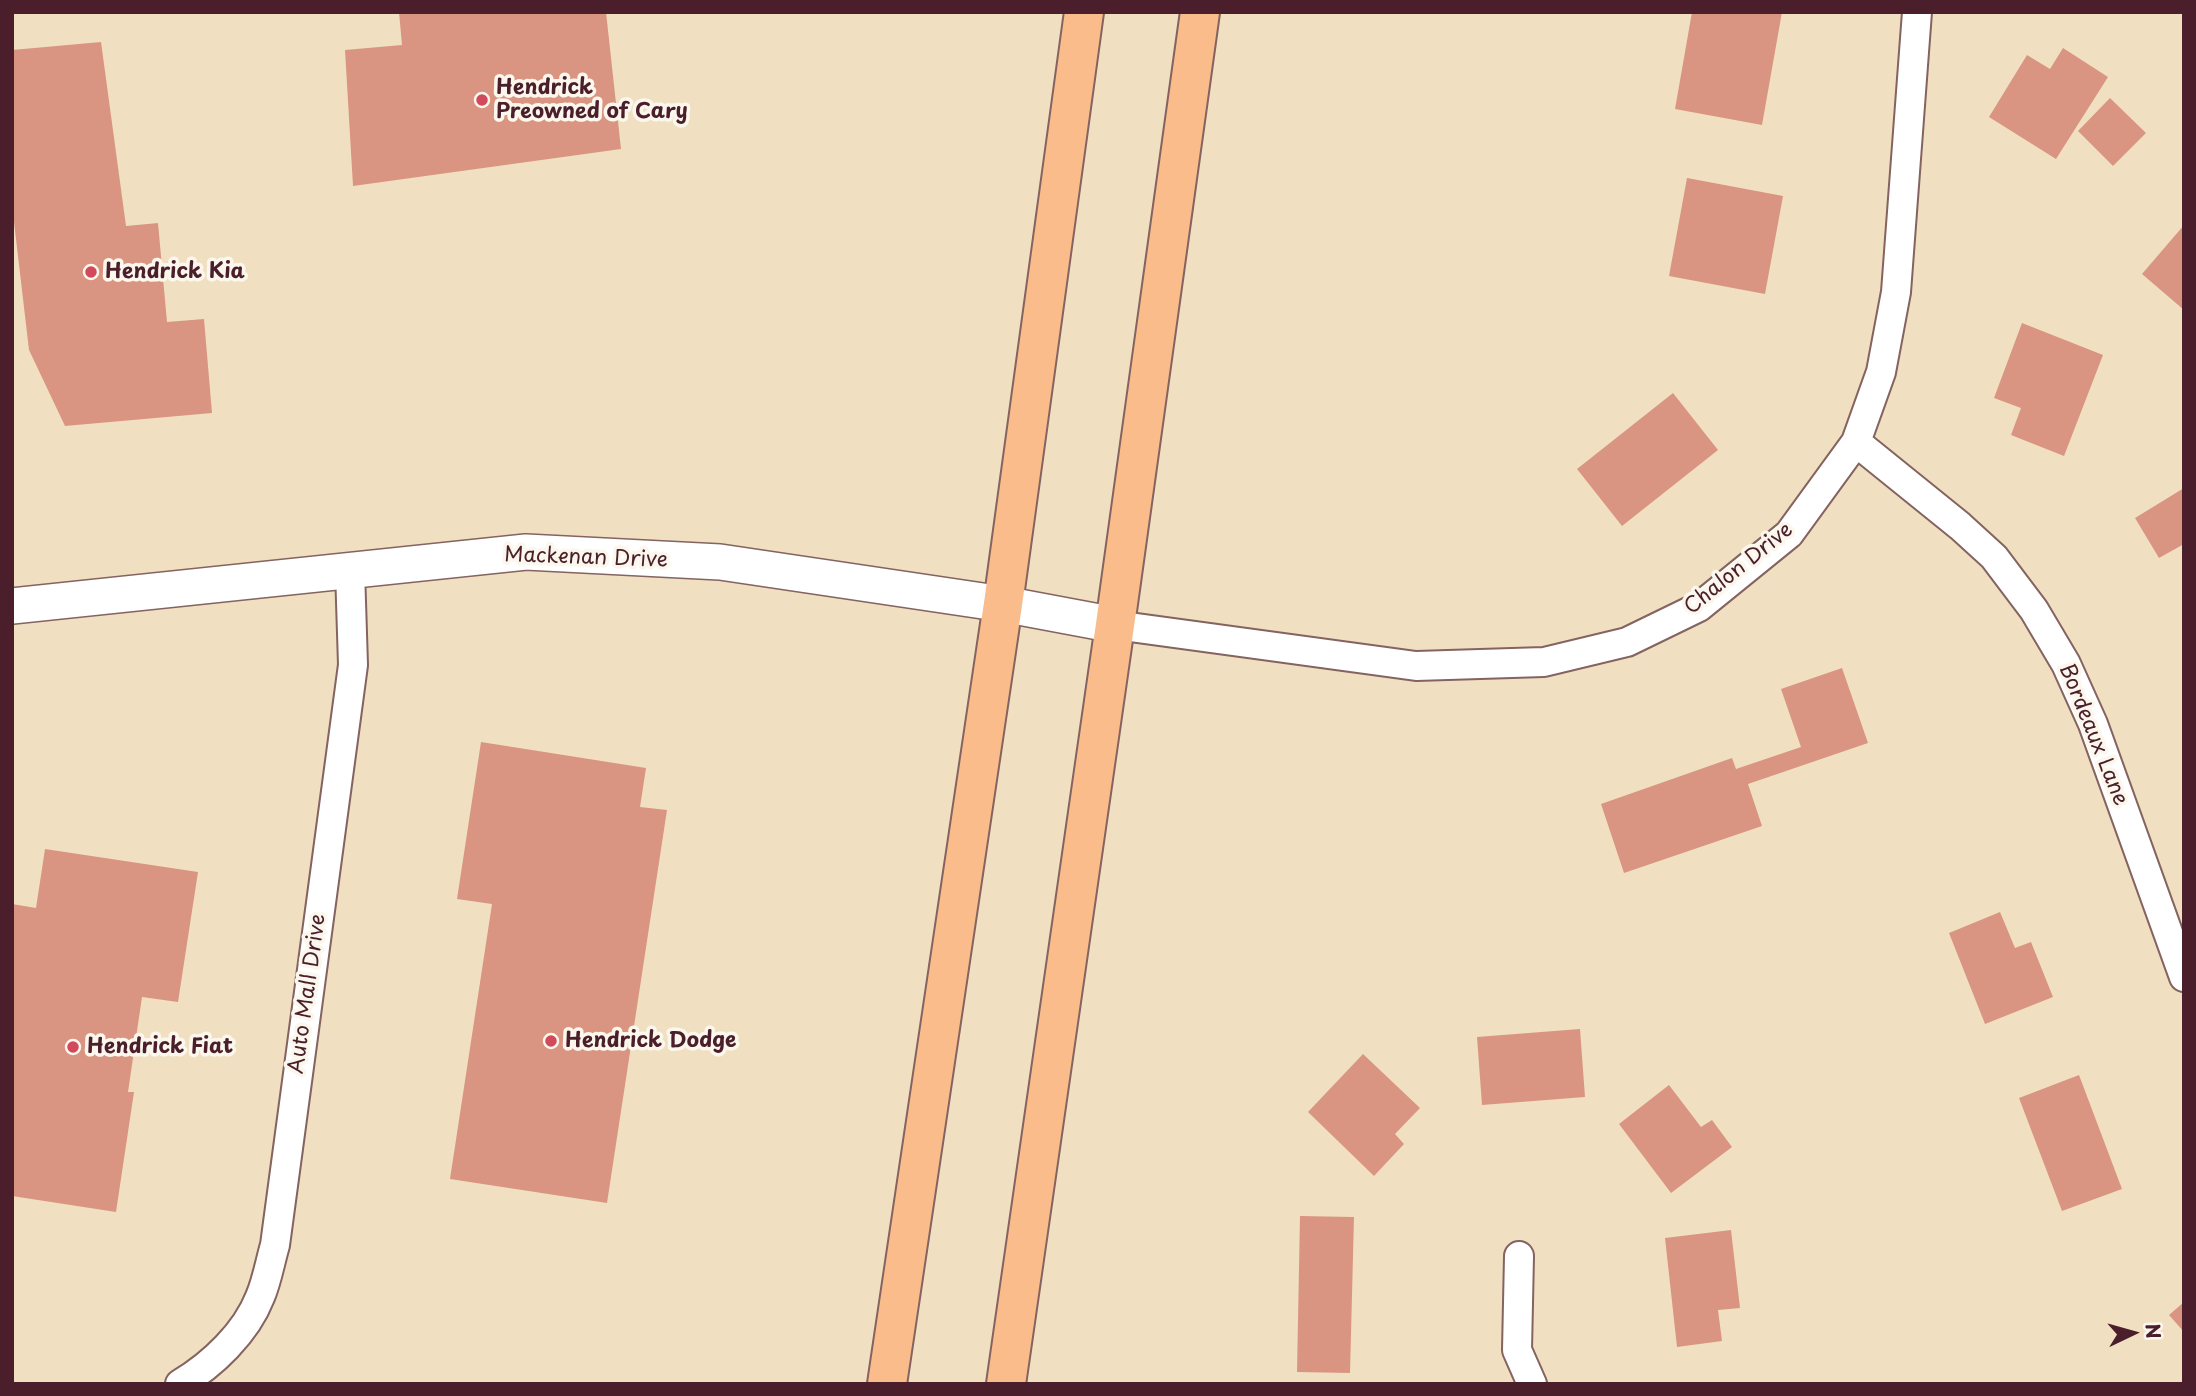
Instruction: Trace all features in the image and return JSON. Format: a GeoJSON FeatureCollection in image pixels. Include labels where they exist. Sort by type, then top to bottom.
{"type":"FeatureCollection","features":[{"type":"Feature","properties":{"kind":"highway"},"geometry":{"type":"LineString","coordinates":[[887,1384],[1003,604],[1084,12]]}},
{"type":"Feature","properties":{"kind":"highway"},"geometry":{"type":"LineString","coordinates":[[1006,1384],[1200,12]]}},
{"type":"Feature","properties":{"kind":"street","name":"Chalon Drive"},"geometry":{"type":"LineString","coordinates":[[1115,625],[1416,666],[1544,662],[1627,642],[1699,607],[1789,534],[1856,442],[1881,372],[1896,292],[1917,12]]}},
{"type":"Feature","properties":{"kind":"street","name":"Bordeaux Lane"},"geometry":{"type":"LineString","coordinates":[[1856,442],[1994,557],[2034,610],[2066,664],[2093,724],[2184,977]]}},
{"type":"Feature","properties":{"kind":"street","name":"Mackenan Drive"},"geometry":{"type":"LineString","coordinates":[[12,606],[526,552],[720,562],[1003,604],[1115,625]]}},
{"type":"Feature","properties":{"kind":"street","name":"Auto Mall Drive"},"geometry":{"type":"LineString","coordinates":[[180,1384],[217,1358],[240,1329],[260,1298],[275,1245],[354,665],[350,570]]}},
{"type":"Feature","properties":{"kind":"street"},"geometry":{"type":"LineString","coordinates":[[1519,1256],[1517,1350],[1532,1384]]}},
{"type":"Feature","properties":{"kind":"building","name":"Hendrick Preowned of Cary"},"geometry":{"type":"Polygon","coordinates":[[[399,12],[606,12],[621,149],[353,186],[345,50],[402,45],[399,12]]]}},
{"type":"Feature","properties":{"kind":"building"},"geometry":{"type":"Polygon","coordinates":[[[1692,12],[1782,12],[1762,125],[1675,109],[1692,12]]]}},
{"type":"Feature","properties":{"kind":"building","name":"Hendrick Kia"},"geometry":{"type":"Polygon","coordinates":[[[101,42],[126,226],[158,223],[167,322],[204,319],[212,413],[65,426],[29,350],[12,205],[12,50],[101,42]]]}},
{"type":"Feature","properties":{"kind":"building"},"geometry":{"type":"Polygon","coordinates":[[[2063,48],[2108,77],[2056,159],[1989,117],[2027,55],[2050,69],[2063,48]]]}},
{"type":"Feature","properties":{"kind":"building"},"geometry":{"type":"Polygon","coordinates":[[[2110,98],[2146,133],[2113,166],[2078,131],[2110,98]]]}},
{"type":"Feature","properties":{"kind":"building"},"geometry":{"type":"Polygon","coordinates":[[[1687,178],[1783,196],[1765,294],[1669,276],[1687,178]]]}},
{"type":"Feature","properties":{"kind":"building"},"geometry":{"type":"Polygon","coordinates":[[[2184,225],[2184,310],[2142,274],[2184,225]]]}},
{"type":"Feature","properties":{"kind":"building"},"geometry":{"type":"Polygon","coordinates":[[[2022,323],[2103,355],[2064,456],[2011,435],[2021,408],[1994,398],[2022,323]]]}},
{"type":"Feature","properties":{"kind":"building"},"geometry":{"type":"Polygon","coordinates":[[[1673,393],[1718,450],[1622,526],[1577,469],[1673,393]]]}},
{"type":"Feature","properties":{"kind":"building"},"geometry":{"type":"Polygon","coordinates":[[[2184,488],[2184,544],[2159,558],[2135,518],[2184,488]]]}},
{"type":"Feature","properties":{"kind":"building"},"geometry":{"type":"Polygon","coordinates":[[[1842,668],[1868,743],[1748,784],[1762,826],[1624,873],[1601,804],[1732,758],[1736,769],[1801,747],[1781,689],[1842,668]]]}},
{"type":"Feature","properties":{"kind":"building","name":"Hendrick Dodge"},"geometry":{"type":"Polygon","coordinates":[[[481,742],[646,768],[640,807],[667,810],[607,1203],[450,1179],[492,904],[457,899],[481,742]]]}},
{"type":"Feature","properties":{"kind":"building","name":"Hendrick Fiat"},"geometry":{"type":"Polygon","coordinates":[[[45,849],[198,872],[178,1002],[142,997],[128,1092],[134,1092],[116,1212],[12,1196],[12,904],[36,908],[45,849]]]}},
{"type":"Feature","properties":{"kind":"building"},"geometry":{"type":"Polygon","coordinates":[[[2000,912],[2015,948],[2031,942],[2053,997],[1985,1024],[1949,933],[2000,912]]]}},
{"type":"Feature","properties":{"kind":"building"},"geometry":{"type":"Polygon","coordinates":[[[1580,1029],[1585,1097],[1482,1105],[1477,1037],[1580,1029]]]}},
{"type":"Feature","properties":{"kind":"building"},"geometry":{"type":"Polygon","coordinates":[[[1363,1054],[1420,1108],[1395,1134],[1404,1144],[1374,1176],[1308,1112],[1363,1054]]]}},
{"type":"Feature","properties":{"kind":"building"},"geometry":{"type":"Polygon","coordinates":[[[2079,1075],[2122,1189],[2062,1211],[2019,1098],[2079,1075]]]}},
{"type":"Feature","properties":{"kind":"building"},"geometry":{"type":"Polygon","coordinates":[[[1669,1085],[1701,1127],[1712,1120],[1732,1147],[1671,1193],[1619,1124],[1669,1085]]]}},
{"type":"Feature","properties":{"kind":"building"},"geometry":{"type":"Polygon","coordinates":[[[1300,1216],[1354,1217],[1350,1373],[1297,1372],[1300,1216]]]}},
{"type":"Feature","properties":{"kind":"building"},"geometry":{"type":"Polygon","coordinates":[[[1731,1230],[1740,1308],[1718,1310],[1722,1341],[1677,1347],[1665,1238],[1731,1230]]]}},
{"type":"Feature","properties":{"kind":"building"},"geometry":{"type":"Polygon","coordinates":[[[2184,1302],[2184,1332],[2169,1315],[2184,1302]]]}},
{"type":"Feature","properties":{"kind":"place","name":"Hendrick Preowned of Cary"},"geometry":{"type":"Point","coordinates":[482,100]}},
{"type":"Feature","properties":{"kind":"place","name":"Hendrick Kia"},"geometry":{"type":"Point","coordinates":[91,272]}},
{"type":"Feature","properties":{"kind":"place","name":"Hendrick Dodge"},"geometry":{"type":"Point","coordinates":[551,1041]}},
{"type":"Feature","properties":{"kind":"place","name":"Hendrick Fiat"},"geometry":{"type":"Point","coordinates":[73,1047]}}]}
